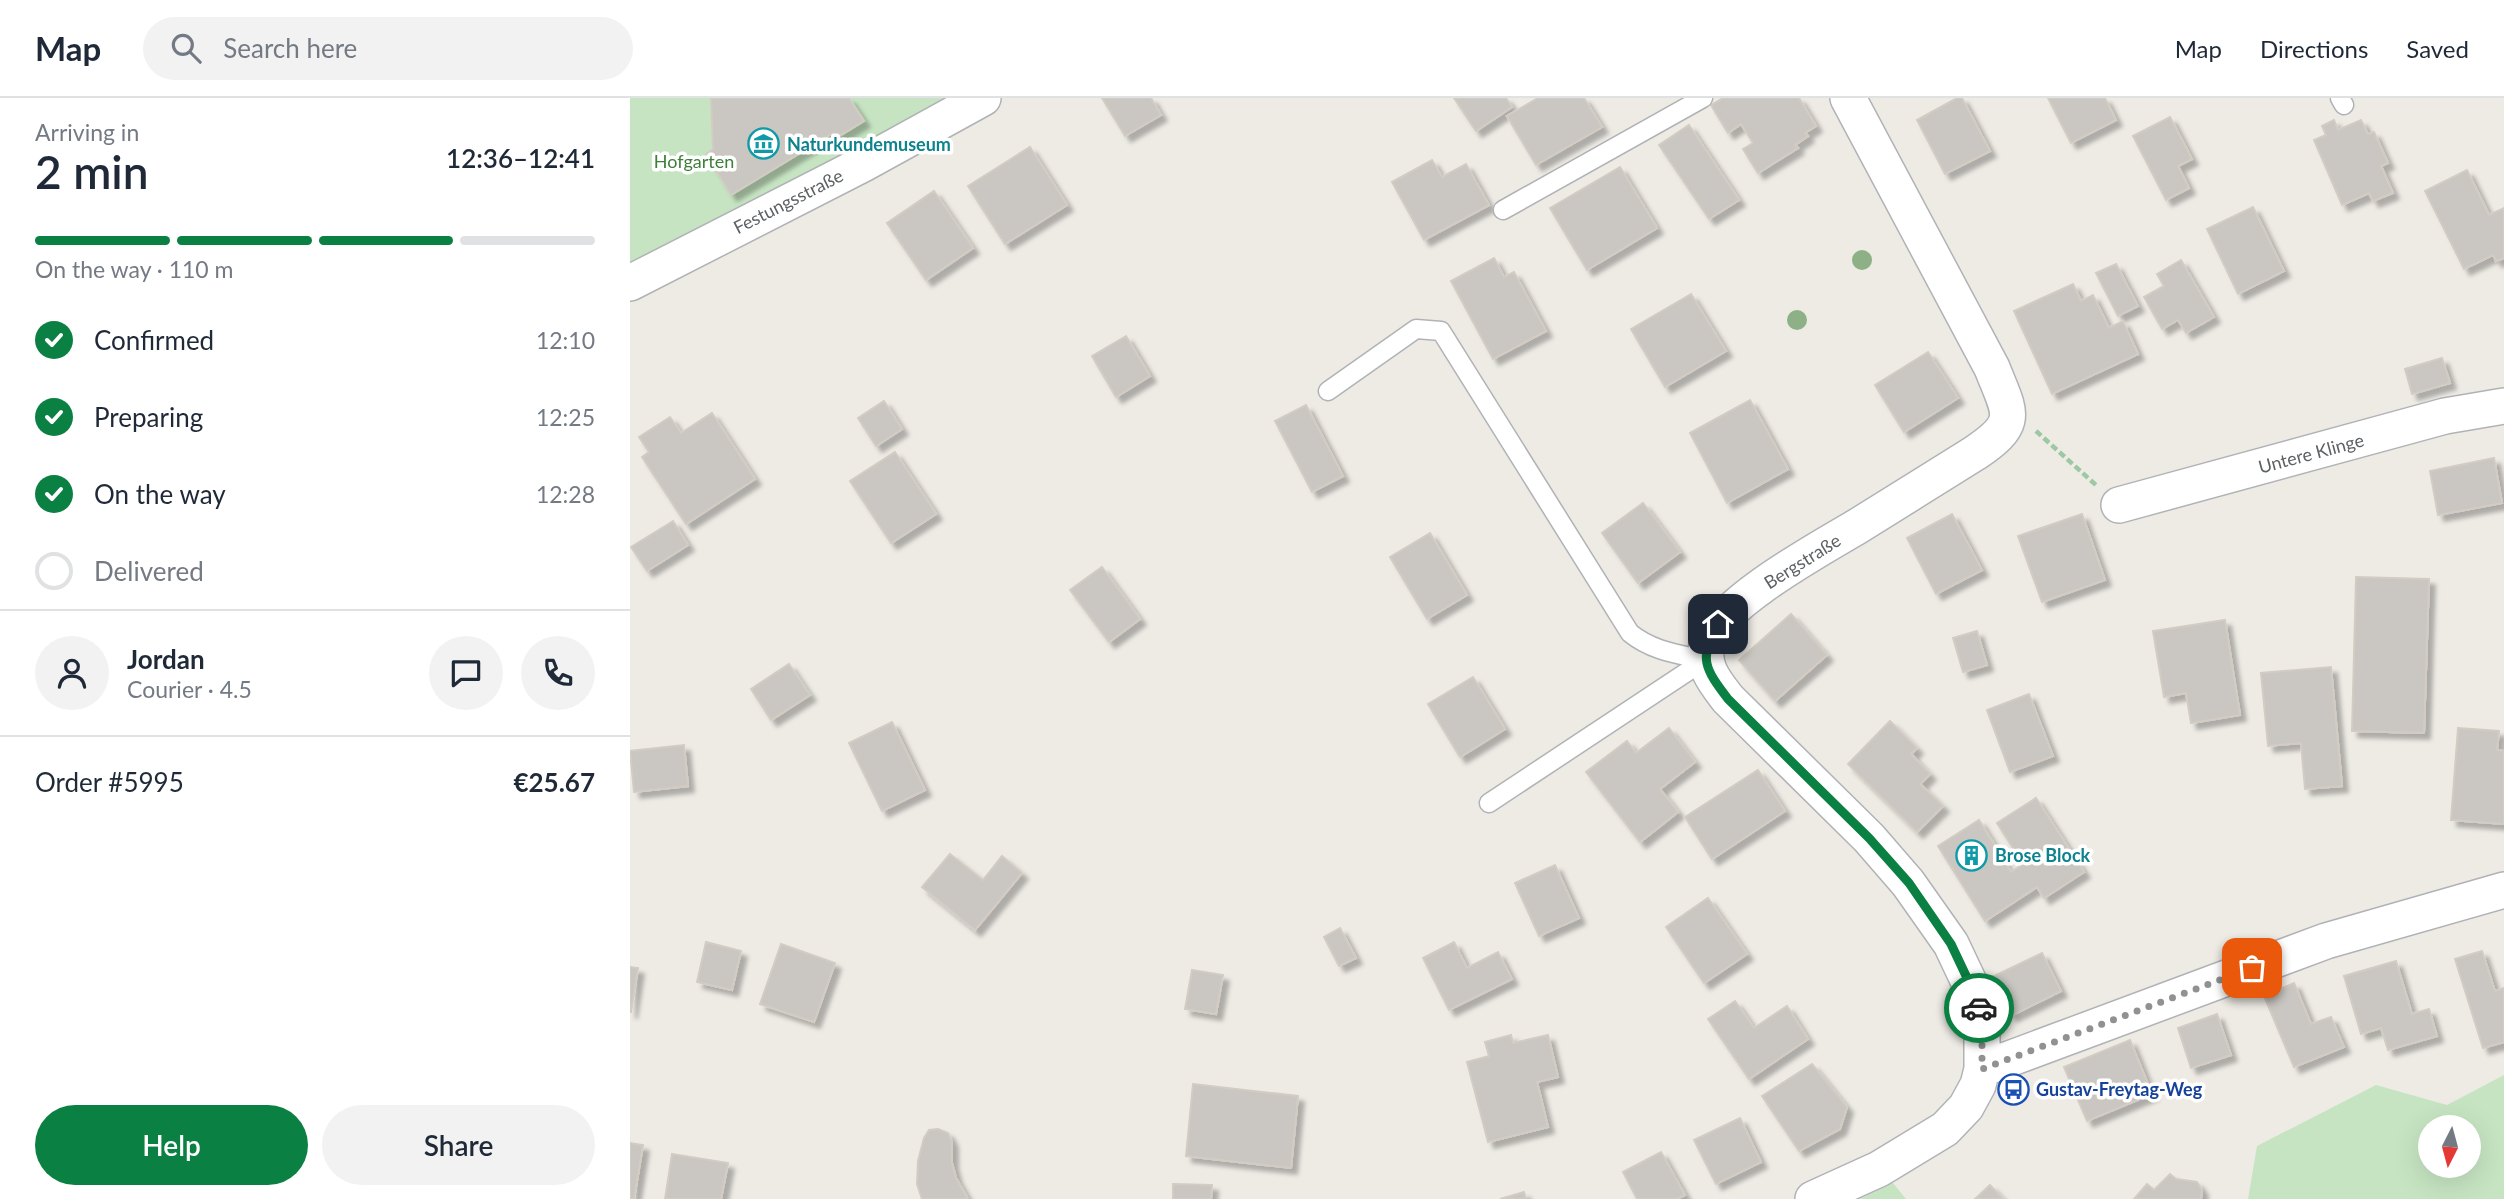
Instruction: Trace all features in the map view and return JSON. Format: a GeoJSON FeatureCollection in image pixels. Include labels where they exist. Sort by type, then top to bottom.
{"type":"FeatureCollection","features":[{"type":"Feature","properties":{"kind":"street","name":"Festungsstraße"},"geometry":{"type":"LineString","coordinates":[[630,283],[863,164],[983,98]]}},
{"type":"Feature","properties":{"kind":"street"},"geometry":{"type":"LineString","coordinates":[[1848,98],[1992,368],[2007,405]]}},
{"type":"Feature","properties":{"kind":"street","name":"Bergstraße"},"geometry":{"type":"LineString","coordinates":[[1705,660],[1708,641],[1718,624],[1761,586],[1998,437],[2007,421],[2007,405]]}},
{"type":"Feature","properties":{"kind":"street","name":"Untere Klinge"},"geometry":{"type":"LineString","coordinates":[[2119,505],[2445,416],[2504,406]]}},
{"type":"Feature","properties":{"kind":"street"},"geometry":{"type":"LineString","coordinates":[[1705,660],[1711,677],[1728,699],[1869,838],[1909,883],[1951,944],[1977,999],[1982,1027],[1982,1069],[1978,1085],[1966,1107],[1945,1129],[1879,1169],[1813,1199]]}},
{"type":"Feature","properties":{"kind":"street"},"geometry":{"type":"LineString","coordinates":[[1982,1069],[2326,941],[2504,890]]}},
{"type":"Feature","properties":{"kind":"lane"},"geometry":{"type":"LineString","coordinates":[[1503,210],[1703,98]]}},
{"type":"Feature","properties":{"kind":"lane"},"geometry":{"type":"LineString","coordinates":[[1328,391],[1416,330],[1441,331],[1630,633],[1658,649],[1705,660]]}},
{"type":"Feature","properties":{"kind":"lane"},"geometry":{"type":"LineString","coordinates":[[1489,803],[1705,660]]}},
{"type":"Feature","properties":{"kind":"path"},"geometry":{"type":"LineString","coordinates":[[2007,405],[2119,505]]}},
{"type":"Feature","properties":{"kind":"green space","name":"Hofgarten"},"geometry":{"type":"Polygon","coordinates":[[[630,98],[955,98],[630,267],[630,98]]]}},
{"type":"Feature","properties":{"kind":"green space"},"geometry":{"type":"Polygon","coordinates":[[[2504,1075],[2504,1199],[2248,1199],[2257,1146],[2376,1085],[2447,1105],[2504,1075]]]}},
{"type":"Feature","properties":{"kind":"green space"},"geometry":{"type":"Polygon","coordinates":[[[1893,1183],[1906,1199],[1860,1199],[1893,1183]]]}},
{"type":"Feature","properties":{"kind":"building","name":"Naturkundemuseum"},"geometry":{"type":"Polygon","coordinates":[[[711,98],[849,98],[864,121],[836,138],[833,133],[731,195],[706,154],[713,149],[711,98]]]}},
{"type":"Feature","properties":{"kind":"building"},"geometry":{"type":"Polygon","coordinates":[[[1102,98],[1151,98],[1161,115],[1125,136],[1102,98]]]}},
{"type":"Feature","properties":{"kind":"building"},"geometry":{"type":"Polygon","coordinates":[[[1454,98],[1506,98],[1512,107],[1476,131],[1454,98]]]}},
{"type":"Feature","properties":{"kind":"building"},"geometry":{"type":"Polygon","coordinates":[[[1538,98],[1584,98],[1602,127],[1536,165],[1507,116],[1538,98]]]}},
{"type":"Feature","properties":{"kind":"building"},"geometry":{"type":"Polygon","coordinates":[[[1723,98],[1799,98],[1816,126],[1805,133],[1808,136],[1795,145],[1798,148],[1758,173],[1743,149],[1753,143],[1741,124],[1728,133],[1711,105],[1723,98]]]}},
{"type":"Feature","properties":{"kind":"building"},"geometry":{"type":"Polygon","coordinates":[[[1957,98],[1962,98],[1990,151],[1945,174],[1917,120],[1957,98]]]}},
{"type":"Feature","properties":{"kind":"building"},"geometry":{"type":"Polygon","coordinates":[[[2048,98],[2105,98],[2116,120],[2071,143],[2048,98]]]}},
{"type":"Feature","properties":{"kind":"building"},"geometry":{"type":"Polygon","coordinates":[[[2170,117],[2192,159],[2178,166],[2189,188],[2166,200],[2133,136],[2170,117]]]}},
{"type":"Feature","properties":{"kind":"building"},"geometry":{"type":"Polygon","coordinates":[[[2334,120],[2338,130],[2361,120],[2368,134],[2374,132],[2388,163],[2381,166],[2393,193],[2373,201],[2369,193],[2342,205],[2314,140],[2326,135],[2322,126],[2334,120]]]}},
{"type":"Feature","properties":{"kind":"building"},"geometry":{"type":"Polygon","coordinates":[[[1689,125],[1739,200],[1709,219],[1659,145],[1689,125]]]}},
{"type":"Feature","properties":{"kind":"building"},"geometry":{"type":"Polygon","coordinates":[[[1030,147],[1067,205],[1005,244],[968,186],[1030,147]]]}},
{"type":"Feature","properties":{"kind":"building"},"geometry":{"type":"Polygon","coordinates":[[[1432,160],[1442,177],[1466,164],[1489,205],[1424,240],[1392,182],[1432,160]]]}},
{"type":"Feature","properties":{"kind":"building"},"geometry":{"type":"Polygon","coordinates":[[[1620,167],[1657,228],[1587,270],[1550,208],[1620,167]]]}},
{"type":"Feature","properties":{"kind":"building"},"geometry":{"type":"Polygon","coordinates":[[[2467,170],[2489,215],[2504,208],[2504,258],[2496,261],[2493,255],[2464,269],[2425,191],[2467,170]]]}},
{"type":"Feature","properties":{"kind":"building"},"geometry":{"type":"Polygon","coordinates":[[[934,191],[973,248],[926,280],[887,223],[934,191]]]}},
{"type":"Feature","properties":{"kind":"building"},"geometry":{"type":"Polygon","coordinates":[[[2253,207],[2284,271],[2238,294],[2207,229],[2253,207]]]}},
{"type":"Feature","properties":{"kind":"building"},"geometry":{"type":"Polygon","coordinates":[[[1494,258],[1504,277],[1514,272],[1546,331],[1493,359],[1451,281],[1494,258]]]}},
{"type":"Feature","properties":{"kind":"building"},"geometry":{"type":"Polygon","coordinates":[[[2181,260],[2214,317],[2186,333],[2178,320],[2162,329],[2144,297],[2164,286],[2157,274],[2181,260]]]}},
{"type":"Feature","properties":{"kind":"building"},"geometry":{"type":"Polygon","coordinates":[[[2116,264],[2138,306],[2118,316],[2096,273],[2116,264]]]}},
{"type":"Feature","properties":{"kind":"building"},"geometry":{"type":"Polygon","coordinates":[[[2073,284],[2081,301],[2093,295],[2109,328],[2123,321],[2138,354],[2052,394],[2014,311],[2073,284]]]}},
{"type":"Feature","properties":{"kind":"building"},"geometry":{"type":"Polygon","coordinates":[[[1691,294],[1726,351],[1665,387],[1631,329],[1691,294]]]}},
{"type":"Feature","properties":{"kind":"building"},"geometry":{"type":"Polygon","coordinates":[[[1126,336],[1150,376],[1116,397],[1092,356],[1126,336]]]}},
{"type":"Feature","properties":{"kind":"building"},"geometry":{"type":"Polygon","coordinates":[[[1928,352],[1958,398],[1904,432],[1875,385],[1928,352]]]}},
{"type":"Feature","properties":{"kind":"building"},"geometry":{"type":"Polygon","coordinates":[[[2442,358],[2450,383],[2412,394],[2405,369],[2442,358]]]}},
{"type":"Feature","properties":{"kind":"building"},"geometry":{"type":"Polygon","coordinates":[[[1750,400],[1788,469],[1727,503],[1690,433],[1750,400]]]}},
{"type":"Feature","properties":{"kind":"building"},"geometry":{"type":"Polygon","coordinates":[[[884,401],[902,429],[876,446],[858,418],[884,401]]]}},
{"type":"Feature","properties":{"kind":"building"},"geometry":{"type":"Polygon","coordinates":[[[1306,405],[1343,476],[1312,492],[1275,421],[1306,405]]]}},
{"type":"Feature","properties":{"kind":"building"},"geometry":{"type":"Polygon","coordinates":[[[712,413],[755,479],[686,524],[642,457],[649,452],[639,437],[670,417],[681,433],[712,413]]]}},
{"type":"Feature","properties":{"kind":"building"},"geometry":{"type":"Polygon","coordinates":[[[895,452],[936,514],[891,543],[850,481],[895,452]]]}},
{"type":"Feature","properties":{"kind":"building"},"geometry":{"type":"Polygon","coordinates":[[[2494,458],[2502,503],[2438,515],[2430,471],[2494,458]]]}},
{"type":"Feature","properties":{"kind":"building"},"geometry":{"type":"Polygon","coordinates":[[[1643,503],[1680,552],[1638,583],[1602,533],[1643,503]]]}},
{"type":"Feature","properties":{"kind":"building"},"geometry":{"type":"Polygon","coordinates":[[[1952,514],[1982,570],[1936,594],[1907,538],[1952,514]]]}},
{"type":"Feature","properties":{"kind":"building"},"geometry":{"type":"Polygon","coordinates":[[[2082,514],[2105,580],[2042,602],[2018,536],[2082,514]]]}},
{"type":"Feature","properties":{"kind":"building"},"geometry":{"type":"Polygon","coordinates":[[[673,521],[688,545],[647,571],[631,547],[673,521]]]}},
{"type":"Feature","properties":{"kind":"building"},"geometry":{"type":"Polygon","coordinates":[[[1430,533],[1467,595],[1427,619],[1390,557],[1430,533]]]}},
{"type":"Feature","properties":{"kind":"building"},"geometry":{"type":"Polygon","coordinates":[[[1102,567],[1140,619],[1109,642],[1070,590],[1102,567]]]}},
{"type":"Feature","properties":{"kind":"building"},"geometry":{"type":"Polygon","coordinates":[[[2356,577],[2429,579],[2424,733],[2352,731],[2356,577]]]}},
{"type":"Feature","properties":{"kind":"building"},"geometry":{"type":"Polygon","coordinates":[[[1791,614],[1827,655],[1775,701],[1739,660],[1791,614]]]}},
{"type":"Feature","properties":{"kind":"building"},"geometry":{"type":"Polygon","coordinates":[[[2225,620],[2240,715],[2191,723],[2186,693],[2164,697],[2153,631],[2225,620]]]}},
{"type":"Feature","properties":{"kind":"building"},"geometry":{"type":"Polygon","coordinates":[[[1977,631],[1987,665],[1963,672],[1953,638],[1977,631]]]}},
{"type":"Feature","properties":{"kind":"building"},"geometry":{"type":"Polygon","coordinates":[[[789,664],[810,695],[771,720],[751,689],[789,664]]]}},
{"type":"Feature","properties":{"kind":"building"},"geometry":{"type":"Polygon","coordinates":[[[2331,667],[2342,786],[2305,789],[2301,743],[2268,746],[2261,673],[2331,667]]]}},
{"type":"Feature","properties":{"kind":"building"},"geometry":{"type":"Polygon","coordinates":[[[1473,677],[1505,729],[1460,757],[1428,704],[1473,677]]]}},
{"type":"Feature","properties":{"kind":"building"},"geometry":{"type":"Polygon","coordinates":[[[2029,694],[2053,756],[2010,772],[1987,710],[2029,694]]]}},
{"type":"Feature","properties":{"kind":"building"},"geometry":{"type":"Polygon","coordinates":[[[1890,721],[1917,748],[1911,754],[1930,774],[1920,784],[1943,806],[1917,832],[1848,764],[1890,721]]]}},
{"type":"Feature","properties":{"kind":"building"},"geometry":{"type":"Polygon","coordinates":[[[892,722],[925,790],[882,811],[849,743],[892,722]]]}},
{"type":"Feature","properties":{"kind":"building"},"geometry":{"type":"Polygon","coordinates":[[[1669,728],[1695,762],[1660,789],[1678,812],[1640,842],[1586,772],[1627,741],[1636,753],[1669,728]]]}},
{"type":"Feature","properties":{"kind":"building"},"geometry":{"type":"Polygon","coordinates":[[[2458,728],[2499,731],[2497,750],[2504,751],[2504,824],[2451,820],[2458,728]]]}},
{"type":"Feature","properties":{"kind":"building"},"geometry":{"type":"Polygon","coordinates":[[[684,745],[688,786],[634,792],[630,751],[684,745]]]}},
{"type":"Feature","properties":{"kind":"building"},"geometry":{"type":"Polygon","coordinates":[[[1758,770],[1785,811],[1712,859],[1685,817],[1758,770]]]}},
{"type":"Feature","properties":{"kind":"building","name":"Brose Block"},"geometry":{"type":"Polygon","coordinates":[[[2036,798],[2084,872],[2044,898],[2037,887],[1985,921],[1938,846],[1979,820],[2011,872],[2023,864],[1997,823],[2036,798]]]}},
{"type":"Feature","properties":{"kind":"building"},"geometry":{"type":"Polygon","coordinates":[[[950,854],[983,880],[1002,856],[1022,873],[975,930],[922,887],[950,854]]]}},
{"type":"Feature","properties":{"kind":"building"},"geometry":{"type":"Polygon","coordinates":[[[1555,865],[1579,918],[1539,936],[1515,883],[1555,865]]]}},
{"type":"Feature","properties":{"kind":"building"},"geometry":{"type":"Polygon","coordinates":[[[1708,898],[1747,954],[1704,983],[1666,927],[1708,898]]]}},
{"type":"Feature","properties":{"kind":"building"},"geometry":{"type":"Polygon","coordinates":[[[1340,928],[1356,958],[1339,966],[1324,937],[1340,928]]]}},
{"type":"Feature","properties":{"kind":"building"},"geometry":{"type":"Polygon","coordinates":[[[706,942],[741,951],[732,990],[697,982],[706,942]]]}},
{"type":"Feature","properties":{"kind":"building"},"geometry":{"type":"Polygon","coordinates":[[[1454,942],[1467,968],[1498,952],[1512,979],[1449,1010],[1423,958],[1454,942]]]}},
{"type":"Feature","properties":{"kind":"building"},"geometry":{"type":"Polygon","coordinates":[[[781,944],[835,963],[814,1022],[760,1004],[781,944]]]}},
{"type":"Feature","properties":{"kind":"building"},"geometry":{"type":"Polygon","coordinates":[[[2482,951],[2495,991],[2504,988],[2504,1042],[2483,1048],[2455,959],[2482,951]]]}},
{"type":"Feature","properties":{"kind":"building"},"geometry":{"type":"Polygon","coordinates":[[[2042,953],[2061,991],[2011,1016],[1992,977],[2042,953]]]}},
{"type":"Feature","properties":{"kind":"building"},"geometry":{"type":"Polygon","coordinates":[[[2396,961],[2412,1014],[2429,1009],[2437,1036],[2388,1050],[2381,1028],[2361,1034],[2344,976],[2396,961]]]}},
{"type":"Feature","properties":{"kind":"building"},"geometry":{"type":"Polygon","coordinates":[[[630,967],[638,968],[631,1012],[630,1012],[630,967]]]}},
{"type":"Feature","properties":{"kind":"building"},"geometry":{"type":"Polygon","coordinates":[[[1192,970],[1223,975],[1216,1014],[1185,1009],[1192,970]]]}},
{"type":"Feature","properties":{"kind":"building"},"geometry":{"type":"Polygon","coordinates":[[[2294,983],[2311,1024],[2331,1017],[2344,1047],[2294,1067],[2264,996],[2294,983]]]}},
{"type":"Feature","properties":{"kind":"building"},"geometry":{"type":"Polygon","coordinates":[[[1735,1001],[1754,1028],[1787,1006],[1808,1039],[1749,1079],[1708,1019],[1735,1001]]]}},
{"type":"Feature","properties":{"kind":"building"},"geometry":{"type":"Polygon","coordinates":[[[2217,1014],[2231,1055],[2191,1068],[2178,1028],[2217,1014]]]}},
{"type":"Feature","properties":{"kind":"building"},"geometry":{"type":"Polygon","coordinates":[[[1511,1035],[1513,1043],[1548,1035],[1558,1077],[1537,1082],[1548,1127],[1488,1142],[1467,1062],[1489,1056],[1485,1042],[1511,1035]]]}},
{"type":"Feature","properties":{"kind":"building"},"geometry":{"type":"Polygon","coordinates":[[[2130,1040],[2152,1094],[2087,1121],[2064,1067],[2130,1040]]]}},
{"type":"Feature","properties":{"kind":"building"},"geometry":{"type":"Polygon","coordinates":[[[1812,1064],[1847,1107],[1840,1129],[1799,1151],[1762,1096],[1812,1064]]]}},
{"type":"Feature","properties":{"kind":"building"},"geometry":{"type":"Polygon","coordinates":[[[1193,1084],[1298,1096],[1291,1168],[1186,1156],[1193,1084]]]}},
{"type":"Feature","properties":{"kind":"building"},"geometry":{"type":"Polygon","coordinates":[[[1740,1118],[1761,1162],[1716,1184],[1694,1140],[1740,1118]]]}},
{"type":"Feature","properties":{"kind":"building"},"geometry":{"type":"Polygon","coordinates":[[[938,1129],[948,1133],[952,1142],[952,1163],[956,1178],[968,1199],[922,1199],[917,1184],[918,1161],[929,1130],[938,1129]]]}},
{"type":"Feature","properties":{"kind":"building"},"geometry":{"type":"Polygon","coordinates":[[[630,1143],[643,1145],[634,1199],[630,1199],[630,1143]]]}},
{"type":"Feature","properties":{"kind":"building"},"geometry":{"type":"Polygon","coordinates":[[[1661,1152],[1685,1195],[1677,1199],[1637,1199],[1623,1172],[1661,1152]]]}},
{"type":"Feature","properties":{"kind":"building"},"geometry":{"type":"Polygon","coordinates":[[[672,1154],[728,1163],[721,1199],[665,1199],[672,1154]]]}},
{"type":"Feature","properties":{"kind":"building"},"geometry":{"type":"Polygon","coordinates":[[[2170,1174],[2176,1179],[2197,1182],[2202,1190],[2201,1199],[2134,1199],[2147,1184],[2154,1190],[2170,1174]]]}},
{"type":"Feature","properties":{"kind":"building"},"geometry":{"type":"Polygon","coordinates":[[[1173,1184],[1212,1185],[1211,1199],[1173,1199],[1173,1184]]]}},
{"type":"Feature","properties":{"kind":"building"},"geometry":{"type":"Polygon","coordinates":[[[1990,1185],[2003,1199],[1975,1199],[1990,1185]]]}},
{"type":"Feature","properties":{"kind":"building"},"geometry":{"type":"Polygon","coordinates":[[[1524,1192],[1526,1199],[1500,1199],[1524,1192]]]}},
{"type":"Feature","properties":{"kind":"way so far"},"geometry":{"type":"LineString","coordinates":[[1979,1008],[1982,1069],[2252,968]]}},
{"type":"Feature","properties":{"kind":"place","name":"Naturkundemuseum"},"geometry":{"type":"Point","coordinates":[764,144]}},
{"type":"Feature","properties":{"kind":"place","name":"Brose Block"},"geometry":{"type":"Point","coordinates":[1972,855]}},
{"type":"Feature","properties":{"kind":"place","name":"Gustav-Freytag-Weg"},"geometry":{"type":"Point","coordinates":[2013,1089]}},
{"type":"Feature","properties":{"kind":"route"},"geometry":{"type":"LineString","coordinates":[[1718,624],[1708,641],[1705,660],[1711,677],[1728,699],[1869,838],[1909,883],[1951,944],[1979,1008]]}}]}
